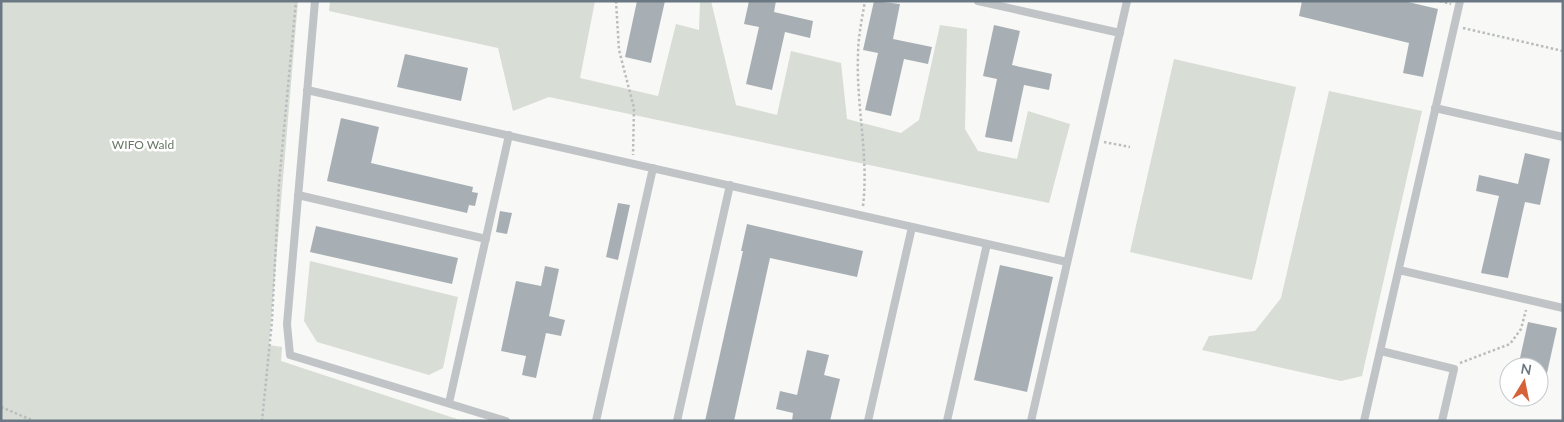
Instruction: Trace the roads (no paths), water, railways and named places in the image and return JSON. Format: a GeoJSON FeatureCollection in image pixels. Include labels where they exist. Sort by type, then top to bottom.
{"type":"FeatureCollection","features":[{"type":"Feature","properties":{"kind":"lane"},"geometry":{"type":"LineString","coordinates":[[314,1],[287,324],[290,354],[506,421]]}},
{"type":"Feature","properties":{"kind":"lane"},"geometry":{"type":"LineString","coordinates":[[978,1],[1120,33]]}},
{"type":"Feature","properties":{"kind":"lane"},"geometry":{"type":"LineString","coordinates":[[1031,421],[1127,1]]}},
{"type":"Feature","properties":{"kind":"lane"},"geometry":{"type":"LineString","coordinates":[[1364,421],[1460,1]]}},
{"type":"Feature","properties":{"kind":"lane"},"geometry":{"type":"LineString","coordinates":[[307,90],[1067,262]]}},
{"type":"Feature","properties":{"kind":"lane"},"geometry":{"type":"LineString","coordinates":[[1435,108],[1563,137]]}},
{"type":"Feature","properties":{"kind":"lane"},"geometry":{"type":"LineString","coordinates":[[448,403],[510,135]]}},
{"type":"Feature","properties":{"kind":"lane"},"geometry":{"type":"LineString","coordinates":[[596,421],[653,168]]}},
{"type":"Feature","properties":{"kind":"lane"},"geometry":{"type":"LineString","coordinates":[[677,421],[730,185]]}},
{"type":"Feature","properties":{"kind":"lane"},"geometry":{"type":"LineString","coordinates":[[298,195],[486,240]]}},
{"type":"Feature","properties":{"kind":"lane"},"geometry":{"type":"LineString","coordinates":[[868,421],[912,227]]}},
{"type":"Feature","properties":{"kind":"lane"},"geometry":{"type":"LineString","coordinates":[[947,421],[987,244]]}},
{"type":"Feature","properties":{"kind":"lane"},"geometry":{"type":"LineString","coordinates":[[1399,270],[1563,308]]}},
{"type":"Feature","properties":{"kind":"lane"},"geometry":{"type":"LineString","coordinates":[[1381,351],[1454,369],[1442,421]]}},
{"type":"Feature","properties":{"kind":"park label","name":"WIFO Wald"},"geometry":{"type":"Point","coordinates":[143,144]}}]}
